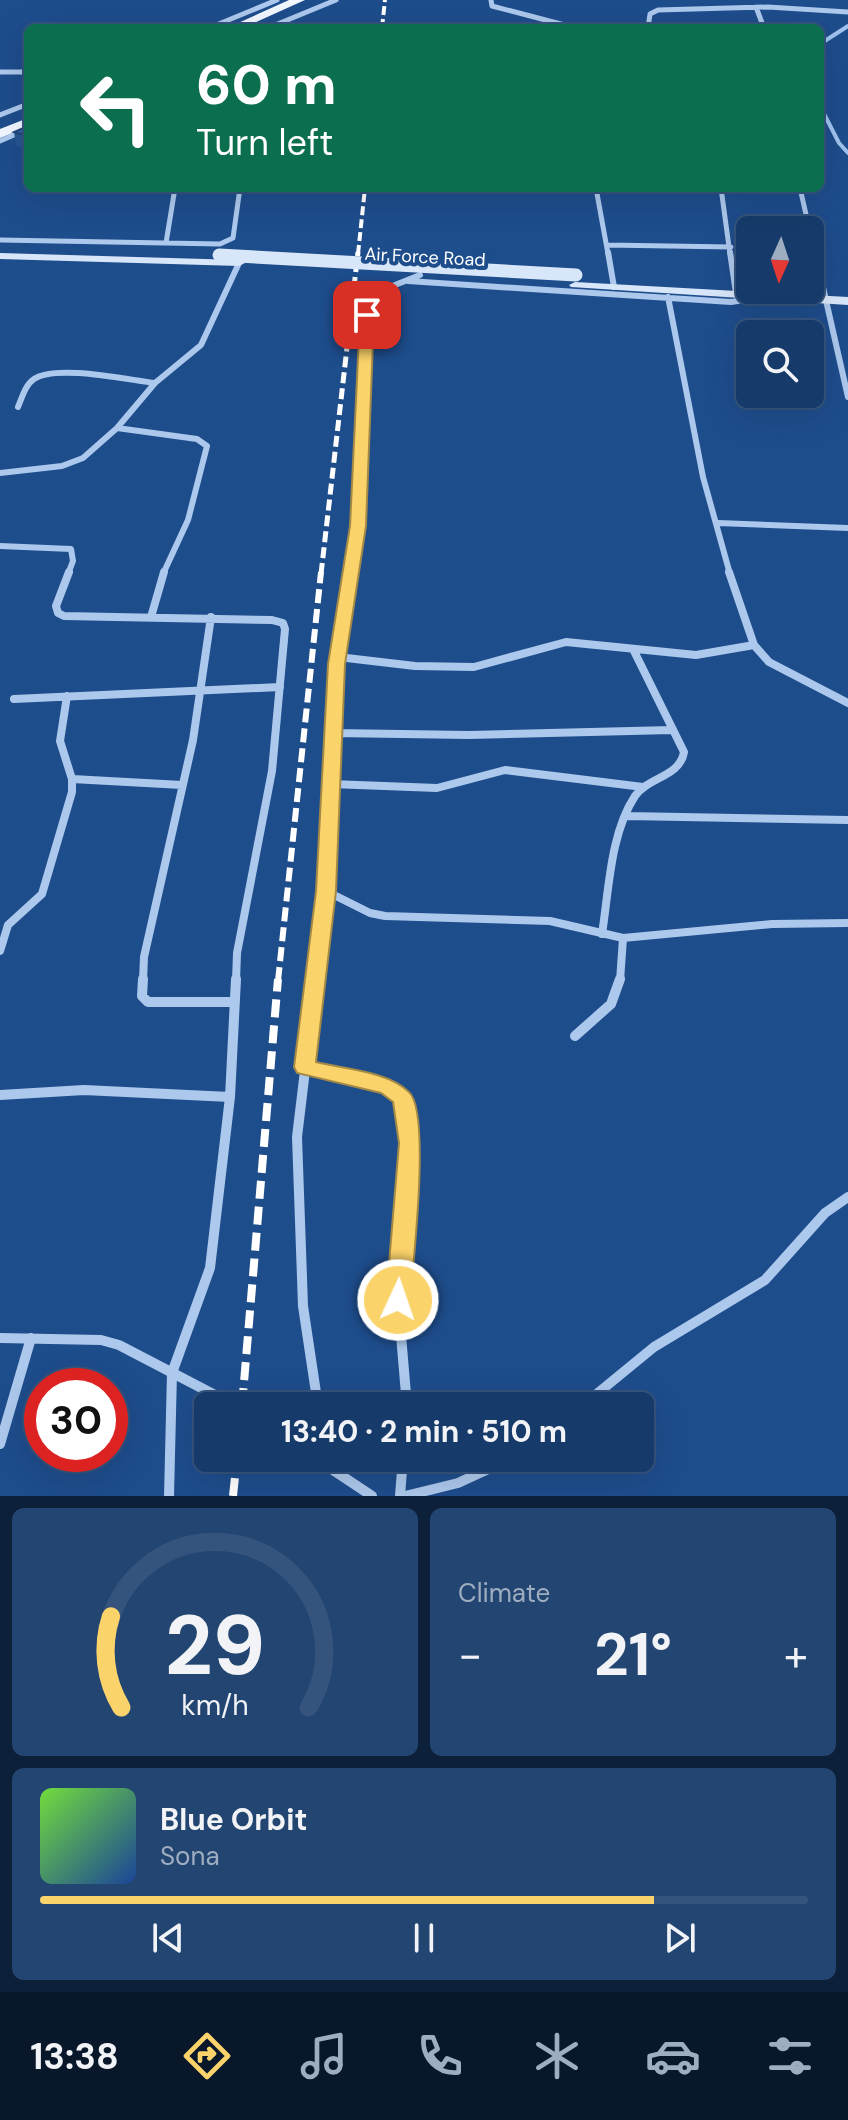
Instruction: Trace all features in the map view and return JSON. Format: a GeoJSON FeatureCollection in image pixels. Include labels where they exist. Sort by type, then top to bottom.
{"type":"FeatureCollection","features":[{"type":"Feature","properties":{"kind":"main road"},"geometry":{"type":"LineString","coordinates":[[242,24],[299,0]]}},
{"type":"Feature","properties":{"kind":"main road"},"geometry":{"type":"LineString","coordinates":[[260,24],[317,0]]}},
{"type":"Feature","properties":{"kind":"main road"},"geometry":{"type":"LineString","coordinates":[[0,123],[24,114]]}},
{"type":"Feature","properties":{"kind":"main road"},"geometry":{"type":"LineString","coordinates":[[0,134],[24,124]]}},
{"type":"Feature","properties":{"kind":"street"},"geometry":{"type":"LineString","coordinates":[[219,24],[277,0]]}},
{"type":"Feature","properties":{"kind":"street"},"geometry":{"type":"LineString","coordinates":[[278,24],[336,0]]}},
{"type":"Feature","properties":{"kind":"street"},"geometry":{"type":"LineString","coordinates":[[491,0],[494,9],[525,13],[562,24]]}},
{"type":"Feature","properties":{"kind":"street"},"geometry":{"type":"LineString","coordinates":[[680,0],[685,9]]}},
{"type":"Feature","properties":{"kind":"street"},"geometry":{"type":"LineString","coordinates":[[768,7],[775,0]]}},
{"type":"Feature","properties":{"kind":"street"},"geometry":{"type":"LineString","coordinates":[[756,7],[762,24]]}},
{"type":"Feature","properties":{"kind":"street"},"geometry":{"type":"LineString","coordinates":[[649,24],[650,14],[654,11],[685,9],[768,7],[846,12]]}},
{"type":"Feature","properties":{"kind":"street"},"geometry":{"type":"LineString","coordinates":[[0,72],[24,72]]}},
{"type":"Feature","properties":{"kind":"street"},"geometry":{"type":"LineString","coordinates":[[0,115],[24,106]]}},
{"type":"Feature","properties":{"kind":"street"},"geometry":{"type":"LineString","coordinates":[[0,141],[24,131]]}},
{"type":"Feature","properties":{"kind":"street"},"geometry":{"type":"LineString","coordinates":[[166,243],[174,192]]}},
{"type":"Feature","properties":{"kind":"street"},"geometry":{"type":"LineString","coordinates":[[0,240],[228,242],[233,238],[239,192]]}},
{"type":"Feature","properties":{"kind":"street"},"geometry":{"type":"LineString","coordinates":[[597,192],[613,282]]}},
{"type":"Feature","properties":{"kind":"street"},"geometry":{"type":"LineString","coordinates":[[722,192],[736,289]]}},
{"type":"Feature","properties":{"kind":"street"},"geometry":{"type":"LineString","coordinates":[[801,192],[848,397]]}},
{"type":"Feature","properties":{"kind":"street"},"geometry":{"type":"LineString","coordinates":[[607,245],[731,247]]}},
{"type":"Feature","properties":{"kind":"street","name":"Air Force Road"},"geometry":{"type":"LineString","coordinates":[[0,249],[219,255],[736,289]]}},
{"type":"Feature","properties":{"kind":"street","name":"Air Force Road"},"geometry":{"type":"LineString","coordinates":[[0,256],[239,263],[420,275],[575,280]]}},
{"type":"Feature","properties":{"kind":"street"},"geometry":{"type":"LineString","coordinates":[[0,473],[75,463],[117,428],[155,383],[201,345],[239,263]]}},
{"type":"Feature","properties":{"kind":"street"},"geometry":{"type":"LineString","coordinates":[[316,1392],[302,1276],[297,1137],[326,891],[338,657],[358,526],[367,315],[385,289],[420,275]]}},
{"type":"Feature","properties":{"kind":"street"},"geometry":{"type":"LineString","coordinates":[[403,281],[736,301]]}},
{"type":"Feature","properties":{"kind":"street","name":"Air Force Road"},"geometry":{"type":"LineString","coordinates":[[826,296],[848,293]]}},
{"type":"Feature","properties":{"kind":"street","name":"Air Force Road"},"geometry":{"type":"LineString","coordinates":[[826,296],[848,301]]}},
{"type":"Feature","properties":{"kind":"street"},"geometry":{"type":"LineString","coordinates":[[668,297],[703,477],[734,589],[754,645],[769,662],[848,703]]}},
{"type":"Feature","properties":{"kind":"street"},"geometry":{"type":"LineString","coordinates":[[18,407],[31,382],[42,375],[155,383]]}},
{"type":"Feature","properties":{"kind":"street"},"geometry":{"type":"LineString","coordinates":[[117,428],[197,439],[207,446],[188,520],[165,568],[151,617]]}},
{"type":"Feature","properties":{"kind":"street"},"geometry":{"type":"LineString","coordinates":[[718,523],[848,528]]}},
{"type":"Feature","properties":{"kind":"street"},"geometry":{"type":"LineString","coordinates":[[0,546],[71,549],[73,561],[56,606],[58,613],[64,616],[211,617],[283,623],[272,771],[237,953],[230,1097],[210,1268],[172,1373],[169,1496]]}},
{"type":"Feature","properties":{"kind":"street"},"geometry":{"type":"LineString","coordinates":[[211,617],[193,740],[144,957],[142,996],[148,1002],[160,1004],[235,1002]]}},
{"type":"Feature","properties":{"kind":"street"},"geometry":{"type":"LineString","coordinates":[[338,657],[415,666],[474,667],[566,642],[696,655],[754,645]]}},
{"type":"Feature","properties":{"kind":"street"},"geometry":{"type":"LineString","coordinates":[[602,934],[616,852],[636,795],[684,759],[684,752],[634,651]]}},
{"type":"Feature","properties":{"kind":"street"},"geometry":{"type":"LineString","coordinates":[[14,699],[280,687]]}},
{"type":"Feature","properties":{"kind":"street"},"geometry":{"type":"LineString","coordinates":[[0,951],[8,925],[42,894],[72,792],[72,779],[60,741],[67,696]]}},
{"type":"Feature","properties":{"kind":"street"},"geometry":{"type":"LineString","coordinates":[[334,733],[469,735],[672,730]]}},
{"type":"Feature","properties":{"kind":"street"},"geometry":{"type":"LineString","coordinates":[[331,784],[433,788],[452,786],[487,772],[505,770],[643,787]]}},
{"type":"Feature","properties":{"kind":"street"},"geometry":{"type":"LineString","coordinates":[[72,779],[182,785]]}},
{"type":"Feature","properties":{"kind":"street"},"geometry":{"type":"LineString","coordinates":[[627,816],[848,820]]}},
{"type":"Feature","properties":{"kind":"street"},"geometry":{"type":"LineString","coordinates":[[326,891],[370,913],[385,916],[550,921],[623,938],[772,924],[848,923]]}},
{"type":"Feature","properties":{"kind":"street"},"geometry":{"type":"LineString","coordinates":[[575,1036],[613,1004],[620,992],[623,938]]}},
{"type":"Feature","properties":{"kind":"street"},"geometry":{"type":"LineString","coordinates":[[305,1067],[388,1087],[404,1099],[410,1143],[398,1300],[406,1392]]}},
{"type":"Feature","properties":{"kind":"street"},"geometry":{"type":"LineString","coordinates":[[0,1095],[84,1090],[230,1097]]}},
{"type":"Feature","properties":{"kind":"street"},"geometry":{"type":"LineString","coordinates":[[599,1392],[654,1347],[765,1280],[825,1213],[848,1197]]}},
{"type":"Feature","properties":{"kind":"street"},"geometry":{"type":"LineString","coordinates":[[0,1338],[101,1340],[209,1392]]}},
{"type":"Feature","properties":{"kind":"street"},"geometry":{"type":"LineString","coordinates":[[0,1444],[31,1338]]}},
{"type":"Feature","properties":{"kind":"street"},"geometry":{"type":"LineString","coordinates":[[336,1472],[372,1496]]}},
{"type":"Feature","properties":{"kind":"street"},"geometry":{"type":"LineString","coordinates":[[403,1472],[402,1496],[458,1483],[482,1472]]}},
{"type":"Feature","properties":{"kind":"waterway"},"geometry":{"type":"LineString","coordinates":[[824,41],[848,26]]}},
{"type":"Feature","properties":{"kind":"waterway"},"geometry":{"type":"LineString","coordinates":[[824,114],[839,143],[848,153]]}},
{"type":"Feature","properties":{"kind":"railway"},"geometry":{"type":"LineString","coordinates":[[382,24],[385,0]]}},
{"type":"Feature","properties":{"kind":"railway"},"geometry":{"type":"LineString","coordinates":[[358,254],[365,192]]}},
{"type":"Feature","properties":{"kind":"railway"},"geometry":{"type":"LineString","coordinates":[[321,574],[358,252]]}},
{"type":"Feature","properties":{"kind":"railway"},"geometry":{"type":"LineString","coordinates":[[278,981],[321,572]]}},
{"type":"Feature","properties":{"kind":"railway"},"geometry":{"type":"LineString","coordinates":[[243,1392],[278,979]]}},
{"type":"Feature","properties":{"kind":"railway"},"geometry":{"type":"LineString","coordinates":[[233,1496],[236,1472]]}},
{"type":"Feature","properties":{"kind":"route"},"geometry":{"type":"LineString","coordinates":[[367,315],[358,526],[337,664],[326,891],[305,1067],[388,1087],[404,1099],[410,1143],[398,1300]]}}]}
